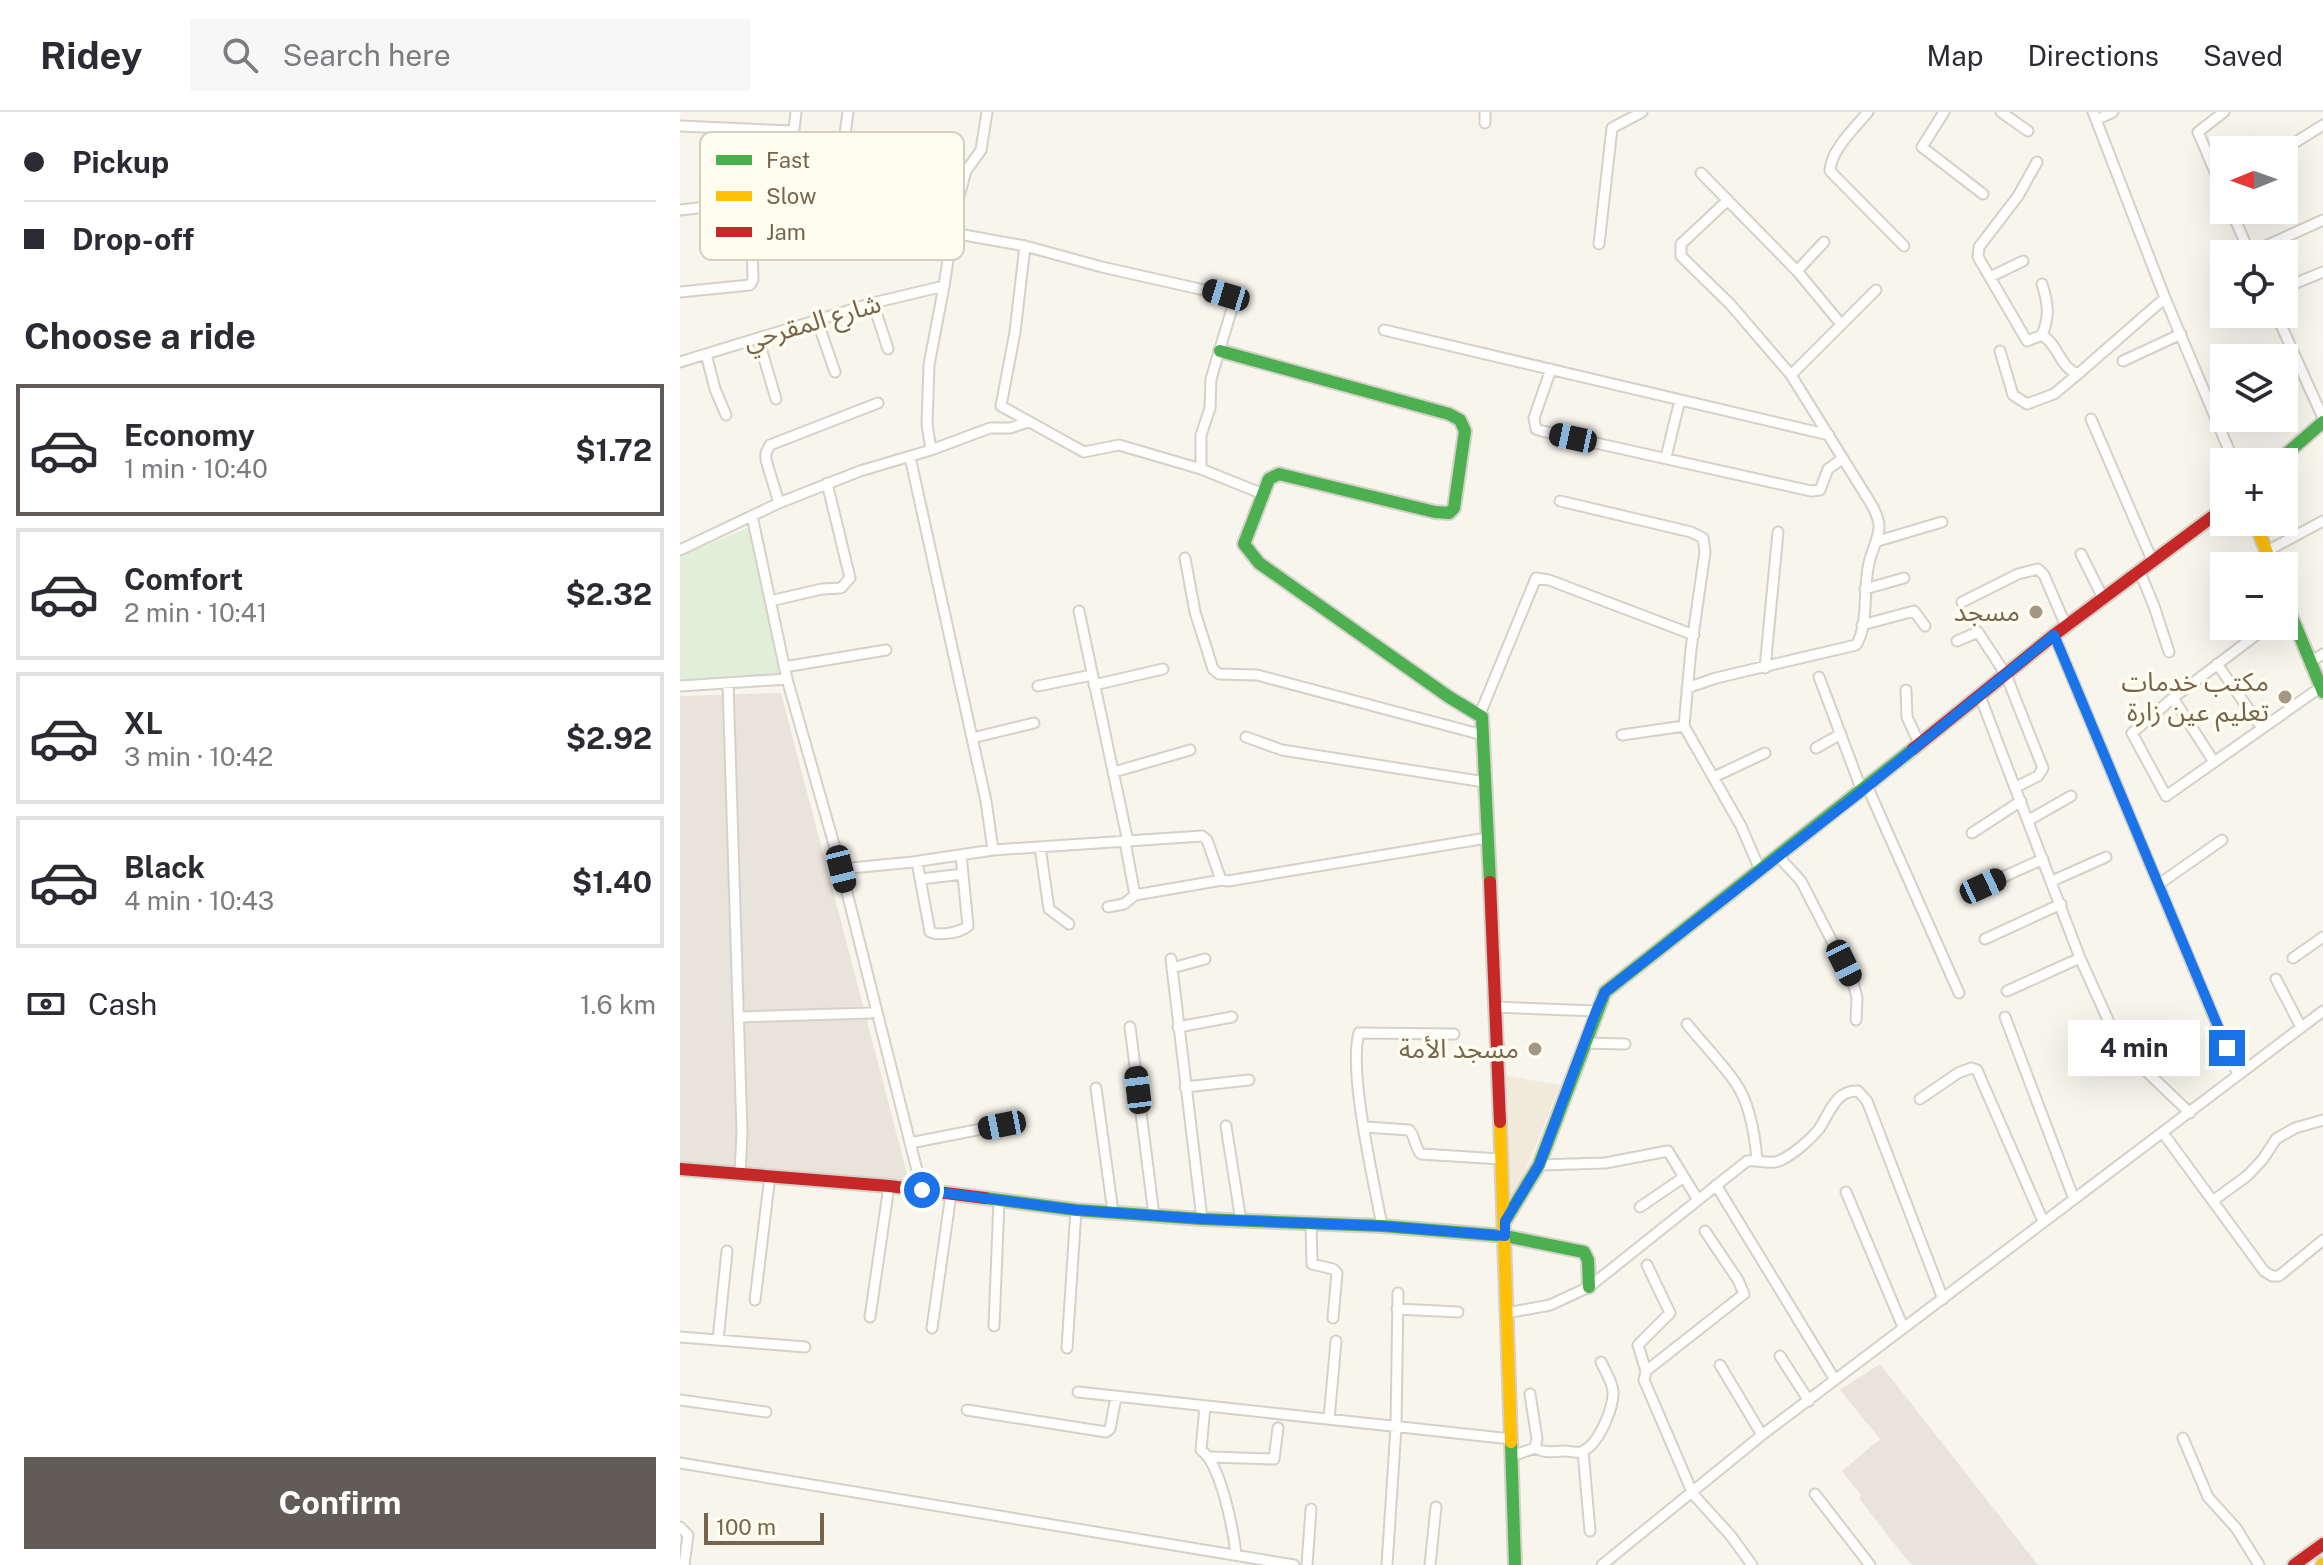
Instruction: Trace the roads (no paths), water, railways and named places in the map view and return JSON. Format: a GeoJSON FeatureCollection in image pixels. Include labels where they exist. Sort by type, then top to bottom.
{"type":"FeatureCollection","features":[{"type":"Feature","properties":{"kind":"street"},"geometry":{"type":"LineString","coordinates":[[680,126],[793,131],[796,112]]}},
{"type":"Feature","properties":{"kind":"street"},"geometry":{"type":"LineString","coordinates":[[845,132],[848,112]]}},
{"type":"Feature","properties":{"kind":"street"},"geometry":{"type":"LineString","coordinates":[[964,178],[981,150],[987,112]]}},
{"type":"Feature","properties":{"kind":"street"},"geometry":{"type":"LineString","coordinates":[[1599,244],[1612,128],[1642,112]]}},
{"type":"Feature","properties":{"kind":"street"},"geometry":{"type":"LineString","coordinates":[[1868,112],[1835,154],[1830,171],[1904,246]]}},
{"type":"Feature","properties":{"kind":"street"},"geometry":{"type":"LineString","coordinates":[[1944,112],[1922,147],[1983,194]]}},
{"type":"Feature","properties":{"kind":"street"},"geometry":{"type":"LineString","coordinates":[[2001,112],[2028,131]]}},
{"type":"Feature","properties":{"kind":"street"},"geometry":{"type":"LineString","coordinates":[[2113,112],[2095,116],[2165,298],[2228,448]]}},
{"type":"Feature","properties":{"kind":"street"},"geometry":{"type":"LineString","coordinates":[[2210,160],[2198,132],[2224,112]]}},
{"type":"Feature","properties":{"kind":"street"},"geometry":{"type":"LineString","coordinates":[[2298,141],[2323,125]]}},
{"type":"Feature","properties":{"kind":"street"},"geometry":{"type":"LineString","coordinates":[[2037,162],[2018,196],[1979,247],[1978,257],[2025,340],[2031,341],[2042,335],[2048,317],[2042,284]]}},
{"type":"Feature","properties":{"kind":"street"},"geometry":{"type":"LineString","coordinates":[[1701,173],[1797,271],[1841,324]]}},
{"type":"Feature","properties":{"kind":"street"},"geometry":{"type":"LineString","coordinates":[[1687,688],[1716,678],[1852,648],[1860,640],[1869,563],[1878,541],[1878,517],[1791,375],[1730,304],[1681,256],[1681,244],[1728,200]]}},
{"type":"Feature","properties":{"kind":"street"},"geometry":{"type":"LineString","coordinates":[[680,210],[700,208]]}},
{"type":"Feature","properties":{"kind":"street"},"geometry":{"type":"LineString","coordinates":[[2280,240],[2323,220]]}},
{"type":"Feature","properties":{"kind":"street"},"geometry":{"type":"LineString","coordinates":[[964,235],[1025,246],[1226,295],[1233,305],[1211,379],[1210,408],[1201,435],[1201,469]]}},
{"type":"Feature","properties":{"kind":"street"},"geometry":{"type":"LineString","coordinates":[[1797,271],[1824,242]]}},
{"type":"Feature","properties":{"kind":"street"},"geometry":{"type":"LineString","coordinates":[[1025,246],[1015,332],[1001,406],[1084,452],[1119,445],[1201,469],[1263,494]]}},
{"type":"Feature","properties":{"kind":"street"},"geometry":{"type":"LineString","coordinates":[[680,292],[750,285],[753,280],[752,260]]}},
{"type":"Feature","properties":{"kind":"street"},"geometry":{"type":"LineString","coordinates":[[931,450],[927,387],[948,260]]}},
{"type":"Feature","properties":{"kind":"street"},"geometry":{"type":"LineString","coordinates":[[1990,277],[2023,261]]}},
{"type":"Feature","properties":{"kind":"street"},"geometry":{"type":"LineString","coordinates":[[2298,282],[2323,272]]}},
{"type":"Feature","properties":{"kind":"street","name":"شارع المقرحي"},"geometry":{"type":"LineString","coordinates":[[680,362],[873,303],[944,286]]}},
{"type":"Feature","properties":{"kind":"street"},"geometry":{"type":"LineString","coordinates":[[1791,375],[1876,290]]}},
{"type":"Feature","properties":{"kind":"street"},"geometry":{"type":"LineString","coordinates":[[2000,351],[2013,395],[2027,404],[2054,394],[2165,298]]}},
{"type":"Feature","properties":{"kind":"street"},"geometry":{"type":"LineString","coordinates":[[873,303],[888,349]]}},
{"type":"Feature","properties":{"kind":"street"},"geometry":{"type":"LineString","coordinates":[[817,320],[835,372]]}},
{"type":"Feature","properties":{"kind":"street"},"geometry":{"type":"LineString","coordinates":[[2282,328],[2323,420],[2292,448]]}},
{"type":"Feature","properties":{"kind":"street"},"geometry":{"type":"LineString","coordinates":[[1384,330],[1829,435]]}},
{"type":"Feature","properties":{"kind":"street"},"geometry":{"type":"LineString","coordinates":[[2123,361],[2181,334]]}},
{"type":"Feature","properties":{"kind":"street"},"geometry":{"type":"LineString","coordinates":[[2042,335],[2049,340],[2068,369],[2078,374]]}},
{"type":"Feature","properties":{"kind":"street"},"geometry":{"type":"LineString","coordinates":[[758,338],[776,399]]}},
{"type":"Feature","properties":{"kind":"street"},"geometry":{"type":"LineString","coordinates":[[1220,351],[1449,414],[1464,425],[1459,484],[1454,508],[1449,513],[1286,475],[1271,477],[1244,539],[1251,557],[1449,697],[1480,714]]}},
{"type":"Feature","properties":{"kind":"street"},"geometry":{"type":"LineString","coordinates":[[706,354],[726,415]]}},
{"type":"Feature","properties":{"kind":"street"},"geometry":{"type":"LineString","coordinates":[[1551,369],[1534,418],[1536,429],[1816,492],[1822,486],[1828,469],[1842,459]]}},
{"type":"Feature","properties":{"kind":"street"},"geometry":{"type":"LineString","coordinates":[[1666,457],[1680,400]]}},
{"type":"Feature","properties":{"kind":"street"},"geometry":{"type":"LineString","coordinates":[[779,503],[766,460],[770,445],[878,403]]}},
{"type":"Feature","properties":{"kind":"street"},"geometry":{"type":"LineString","coordinates":[[2091,419],[2152,560]]}},
{"type":"Feature","properties":{"kind":"street"},"geometry":{"type":"LineString","coordinates":[[680,550],[827,483],[990,428],[1010,428],[1028,422]]}},
{"type":"Feature","properties":{"kind":"street"},"geometry":{"type":"LineString","coordinates":[[910,457],[986,801],[993,850]]}},
{"type":"Feature","properties":{"kind":"street"},"geometry":{"type":"LineString","coordinates":[[770,601],[822,589],[841,588],[850,578],[827,483]]}},
{"type":"Feature","properties":{"kind":"street"},"geometry":{"type":"LineString","coordinates":[[1560,501],[1691,532],[1703,538],[1705,552],[1684,726],[1741,826],[1760,870]]}},
{"type":"Feature","properties":{"kind":"street"},"geometry":{"type":"LineString","coordinates":[[752,516],[787,679],[841,869],[922,1190]]}},
{"type":"Feature","properties":{"kind":"street"},"geometry":{"type":"LineString","coordinates":[[1505,1221],[1539,1165],[1605,992],[2054,635],[2210,518]]}},
{"type":"Feature","properties":{"kind":"street"},"geometry":{"type":"LineString","coordinates":[[2261,536],[2267,551],[2323,521]]}},
{"type":"Feature","properties":{"kind":"street"},"geometry":{"type":"LineString","coordinates":[[1878,541],[1942,522]]}},
{"type":"Feature","properties":{"kind":"street"},"geometry":{"type":"LineString","coordinates":[[1765,668],[1778,532]]}},
{"type":"Feature","properties":{"kind":"street"},"geometry":{"type":"LineString","coordinates":[[2081,554],[2103,598]]}},
{"type":"Feature","properties":{"kind":"street"},"geometry":{"type":"LineString","coordinates":[[1185,558],[1195,612],[1213,669],[1219,674],[1257,675],[1483,735]]}},
{"type":"Feature","properties":{"kind":"street"},"geometry":{"type":"LineString","coordinates":[[1962,602],[2018,574],[2038,569],[2044,575],[2066,626]]}},
{"type":"Feature","properties":{"kind":"street"},"geometry":{"type":"LineString","coordinates":[[2139,570],[2169,652]]}},
{"type":"Feature","properties":{"kind":"street"},"geometry":{"type":"LineString","coordinates":[[1515,1565],[1505,1221],[1480,714],[1536,578],[1549,580],[1694,635]]}},
{"type":"Feature","properties":{"kind":"street"},"geometry":{"type":"LineString","coordinates":[[1865,589],[1904,578]]}},
{"type":"Feature","properties":{"kind":"street"},"geometry":{"type":"LineString","coordinates":[[1079,611],[1114,772],[1135,895]]}},
{"type":"Feature","properties":{"kind":"street"},"geometry":{"type":"LineString","coordinates":[[1862,625],[1914,611],[1925,626]]}},
{"type":"Feature","properties":{"kind":"street"},"geometry":{"type":"LineString","coordinates":[[1957,641],[1978,632],[2006,675],[2043,768],[2042,773],[2016,787]]}},
{"type":"Feature","properties":{"kind":"street"},"geometry":{"type":"LineString","coordinates":[[2249,640],[2132,733],[2166,796],[2322,690],[2298,634]]}},
{"type":"Feature","properties":{"kind":"street"},"geometry":{"type":"LineString","coordinates":[[2054,635],[2238,1075]]}},
{"type":"Feature","properties":{"kind":"street"},"geometry":{"type":"LineString","coordinates":[[784,667],[886,650]]}},
{"type":"Feature","properties":{"kind":"street"},"geometry":{"type":"LineString","coordinates":[[2310,662],[2323,654]]}},
{"type":"Feature","properties":{"kind":"street"},"geometry":{"type":"LineString","coordinates":[[2217,664],[2262,728]]}},
{"type":"Feature","properties":{"kind":"street"},"geometry":{"type":"LineString","coordinates":[[1038,686],[1163,669]]}},
{"type":"Feature","properties":{"kind":"street"},"geometry":{"type":"LineString","coordinates":[[1819,677],[1841,734],[1959,993]]}},
{"type":"Feature","properties":{"kind":"street"},"geometry":{"type":"LineString","coordinates":[[680,686],[787,679]]}},
{"type":"Feature","properties":{"kind":"street"},"geometry":{"type":"LineString","coordinates":[[728,683],[742,1133],[740,1173]]}},
{"type":"Feature","properties":{"kind":"street"},"geometry":{"type":"LineString","coordinates":[[1906,690],[1907,717],[1919,743]]}},
{"type":"Feature","properties":{"kind":"street"},"geometry":{"type":"LineString","coordinates":[[1980,696],[2080,958],[2113,1031],[2124,1050],[2190,1113]]}},
{"type":"Feature","properties":{"kind":"street"},"geometry":{"type":"LineString","coordinates":[[2173,698],[2214,762]]}},
{"type":"Feature","properties":{"kind":"street"},"geometry":{"type":"LineString","coordinates":[[972,738],[1034,723]]}},
{"type":"Feature","properties":{"kind":"street"},"geometry":{"type":"LineString","coordinates":[[1622,735],[1684,726]]}},
{"type":"Feature","properties":{"kind":"street"},"geometry":{"type":"LineString","coordinates":[[1816,748],[1841,734]]}},
{"type":"Feature","properties":{"kind":"street"},"geometry":{"type":"LineString","coordinates":[[1246,737],[1282,750],[1485,782]]}},
{"type":"Feature","properties":{"kind":"street"},"geometry":{"type":"LineString","coordinates":[[1114,772],[1190,750]]}},
{"type":"Feature","properties":{"kind":"street"},"geometry":{"type":"LineString","coordinates":[[1714,777],[1765,753]]}},
{"type":"Feature","properties":{"kind":"street"},"geometry":{"type":"LineString","coordinates":[[2029,820],[2071,796]]}},
{"type":"Feature","properties":{"kind":"street"},"geometry":{"type":"LineString","coordinates":[[1972,833],[2021,801]]}},
{"type":"Feature","properties":{"kind":"street"},"geometry":{"type":"LineString","coordinates":[[841,869],[917,862],[993,850],[1189,836],[1205,837],[1222,880]]}},
{"type":"Feature","properties":{"kind":"street"},"geometry":{"type":"LineString","coordinates":[[1108,907],[1124,904],[1135,895],[1222,880],[1250,879],[1487,838]]}},
{"type":"Feature","properties":{"kind":"street"},"geometry":{"type":"LineString","coordinates":[[2159,884],[2222,840]]}},
{"type":"Feature","properties":{"kind":"street"},"geometry":{"type":"LineString","coordinates":[[1040,847],[1049,909],[1069,924]]}},
{"type":"Feature","properties":{"kind":"street"},"geometry":{"type":"LineString","coordinates":[[917,862],[930,932],[963,930],[968,926],[961,855]]}},
{"type":"Feature","properties":{"kind":"street"},"geometry":{"type":"LineString","coordinates":[[1778,856],[1801,881],[1853,982],[1857,998],[1856,1020]]}},
{"type":"Feature","properties":{"kind":"street"},"geometry":{"type":"LineString","coordinates":[[2052,881],[2106,857]]}},
{"type":"Feature","properties":{"kind":"street"},"geometry":{"type":"LineString","coordinates":[[1983,886],[2043,859]]}},
{"type":"Feature","properties":{"kind":"street"},"geometry":{"type":"LineString","coordinates":[[921,879],[963,874]]}},
{"type":"Feature","properties":{"kind":"street"},"geometry":{"type":"LineString","coordinates":[[1985,939],[2061,904]]}},
{"type":"Feature","properties":{"kind":"street"},"geometry":{"type":"LineString","coordinates":[[2293,958],[2323,937]]}},
{"type":"Feature","properties":{"kind":"street"},"geometry":{"type":"LineString","coordinates":[[2007,991],[2080,958]]}},
{"type":"Feature","properties":{"kind":"street"},"geometry":{"type":"LineString","coordinates":[[1202,1219],[1171,964],[1205,959]]}},
{"type":"Feature","properties":{"kind":"street"},"geometry":{"type":"LineString","coordinates":[[2276,979],[2301,1027]]}},
{"type":"Feature","properties":{"kind":"street"},"geometry":{"type":"LineString","coordinates":[[1494,1007],[1596,1011]]}},
{"type":"Feature","properties":{"kind":"street"},"geometry":{"type":"LineString","coordinates":[[1602,1565],[1762,1435],[2323,1011]]}},
{"type":"Feature","properties":{"kind":"street"},"geometry":{"type":"LineString","coordinates":[[738,1017],[871,1013]]}},
{"type":"Feature","properties":{"kind":"street"},"geometry":{"type":"LineString","coordinates":[[1178,1027],[1232,1017]]}},
{"type":"Feature","properties":{"kind":"street"},"geometry":{"type":"LineString","coordinates":[[2005,1017],[2074,1199]]}},
{"type":"Feature","properties":{"kind":"street"},"geometry":{"type":"LineString","coordinates":[[1687,1024],[1735,1082],[1742,1095],[1756,1143],[1757,1160]]}},
{"type":"Feature","properties":{"kind":"street"},"geometry":{"type":"LineString","coordinates":[[1130,1027],[1154,1215]]}},
{"type":"Feature","properties":{"kind":"street"},"geometry":{"type":"LineString","coordinates":[[1382,1226],[1357,1076],[1356,1044],[1359,1033],[1454,1034]]}},
{"type":"Feature","properties":{"kind":"street"},"geometry":{"type":"LineString","coordinates":[[1584,1043],[1625,1044]]}},
{"type":"Feature","properties":{"kind":"street"},"geometry":{"type":"LineString","coordinates":[[1920,1099],[1958,1073],[1971,1068],[1977,1070],[2043,1221]]}},
{"type":"Feature","properties":{"kind":"street"},"geometry":{"type":"LineString","coordinates":[[1185,1087],[1249,1080]]}},
{"type":"Feature","properties":{"kind":"street"},"geometry":{"type":"LineString","coordinates":[[1096,1088],[1113,1212]]}},
{"type":"Feature","properties":{"kind":"street"},"geometry":{"type":"LineString","coordinates":[[1507,1313],[1550,1305],[1589,1287],[1747,1161],[1769,1163],[1781,1160],[1818,1130],[1831,1106],[1851,1091],[1864,1095],[1943,1299]]}},
{"type":"Feature","properties":{"kind":"street"},"geometry":{"type":"LineString","coordinates":[[2214,1200],[2247,1176],[2276,1139],[2295,1128],[2323,1120]]}},
{"type":"Feature","properties":{"kind":"street"},"geometry":{"type":"LineString","coordinates":[[910,1143],[1002,1125]]}},
{"type":"Feature","properties":{"kind":"street"},"geometry":{"type":"LineString","coordinates":[[1226,1126],[1241,1221]]}},
{"type":"Feature","properties":{"kind":"street"},"geometry":{"type":"LineString","coordinates":[[1365,1127],[1409,1130],[1414,1134],[1417,1150],[1421,1154],[1501,1159]]}},
{"type":"Feature","properties":{"kind":"street"},"geometry":{"type":"LineString","coordinates":[[2163,1133],[2264,1271],[2279,1276],[2323,1240]]}},
{"type":"Feature","properties":{"kind":"street"},"geometry":{"type":"LineString","coordinates":[[1539,1165],[1605,1163],[1668,1151],[1698,1200]]}},
{"type":"Feature","properties":{"kind":"street"},"geometry":{"type":"LineString","coordinates":[[680,1169],[889,1186],[1076,1210],[1202,1219],[1382,1226],[1505,1236],[1584,1252],[1588,1260],[1589,1287]]}},
{"type":"Feature","properties":{"kind":"street"},"geometry":{"type":"LineString","coordinates":[[755,1300],[770,1176]]}},
{"type":"Feature","properties":{"kind":"street"},"geometry":{"type":"LineString","coordinates":[[1640,1207],[1684,1177]]}},
{"type":"Feature","properties":{"kind":"street"},"geometry":{"type":"LineString","coordinates":[[1716,1185],[1835,1380]]}},
{"type":"Feature","properties":{"kind":"street"},"geometry":{"type":"LineString","coordinates":[[870,1317],[889,1186]]}},
{"type":"Feature","properties":{"kind":"street"},"geometry":{"type":"LineString","coordinates":[[1846,1192],[1903,1327]]}},
{"type":"Feature","properties":{"kind":"street"},"geometry":{"type":"LineString","coordinates":[[932,1328],[951,1194]]}},
{"type":"Feature","properties":{"kind":"street"},"geometry":{"type":"LineString","coordinates":[[994,1326],[999,1201]]}},
{"type":"Feature","properties":{"kind":"street"},"geometry":{"type":"LineString","coordinates":[[1067,1348],[1076,1210]]}},
{"type":"Feature","properties":{"kind":"street"},"geometry":{"type":"LineString","coordinates":[[1311,1224],[1312,1264],[1333,1269],[1337,1273],[1333,1318]]}},
{"type":"Feature","properties":{"kind":"street"},"geometry":{"type":"LineString","coordinates":[[1646,1371],[1744,1294],[1705,1231]]}},
{"type":"Feature","properties":{"kind":"street"},"geometry":{"type":"LineString","coordinates":[[718,1340],[727,1251]]}},
{"type":"Feature","properties":{"kind":"street"},"geometry":{"type":"LineString","coordinates":[[1647,1265],[1670,1313],[1638,1345],[1646,1371],[1644,1380],[1693,1494],[1752,1565]]}},
{"type":"Feature","properties":{"kind":"street"},"geometry":{"type":"LineString","coordinates":[[1387,1565],[1396,1427],[1398,1293]]}},
{"type":"Feature","properties":{"kind":"street"},"geometry":{"type":"LineString","coordinates":[[1397,1309],[1458,1312]]}},
{"type":"Feature","properties":{"kind":"street"},"geometry":{"type":"LineString","coordinates":[[680,1337],[805,1347]]}},
{"type":"Feature","properties":{"kind":"street"},"geometry":{"type":"LineString","coordinates":[[1329,1419],[1336,1341]]}},
{"type":"Feature","properties":{"kind":"street"},"geometry":{"type":"LineString","coordinates":[[1780,1356],[1809,1401]]}},
{"type":"Feature","properties":{"kind":"street"},"geometry":{"type":"LineString","coordinates":[[1512,1456],[1535,1448],[1550,1452],[1583,1451],[1601,1431],[1612,1403],[1611,1384],[1601,1362]]}},
{"type":"Feature","properties":{"kind":"street"},"geometry":{"type":"LineString","coordinates":[[1720,1365],[1762,1435]]}},
{"type":"Feature","properties":{"kind":"street"},"geometry":{"type":"LineString","coordinates":[[1078,1392],[1511,1439]]}},
{"type":"Feature","properties":{"kind":"street"},"geometry":{"type":"LineString","coordinates":[[1530,1394],[1537,1439],[1535,1448]]}},
{"type":"Feature","properties":{"kind":"street"},"geometry":{"type":"LineString","coordinates":[[967,1410],[1104,1432],[1110,1429],[1116,1397]]}},
{"type":"Feature","properties":{"kind":"street"},"geometry":{"type":"LineString","coordinates":[[680,1400],[766,1412]]}},
{"type":"Feature","properties":{"kind":"street"},"geometry":{"type":"LineString","coordinates":[[1205,1406],[1201,1450],[1211,1457],[1274,1459],[1278,1428]]}},
{"type":"Feature","properties":{"kind":"street"},"geometry":{"type":"LineString","coordinates":[[2183,1438],[2208,1497],[2236,1528],[2259,1565]]}},
{"type":"Feature","properties":{"kind":"street"},"geometry":{"type":"LineString","coordinates":[[1583,1451],[1590,1531]]}},
{"type":"Feature","properties":{"kind":"street"},"geometry":{"type":"LineString","coordinates":[[1211,1457],[1229,1512],[1236,1554]]}},
{"type":"Feature","properties":{"kind":"street"},"geometry":{"type":"LineString","coordinates":[[680,1463],[1294,1565]]}},
{"type":"Feature","properties":{"kind":"street"},"geometry":{"type":"LineString","coordinates":[[1815,1494],[1870,1565]]}},
{"type":"Feature","properties":{"kind":"street"},"geometry":{"type":"LineString","coordinates":[[1430,1565],[1436,1507]]}},
{"type":"Feature","properties":{"kind":"street"},"geometry":{"type":"LineString","coordinates":[[1307,1565],[1311,1509]]}},
{"type":"Feature","properties":{"kind":"street"},"geometry":{"type":"LineString","coordinates":[[680,1527],[688,1535],[684,1565]]}},
{"type":"Feature","properties":{"kind":"street"},"geometry":{"type":"LineString","coordinates":[[2294,1565],[2323,1544]]}},
{"type":"Feature","properties":{"kind":"place","name":"مسجد"},"geometry":{"type":"Point","coordinates":[2036,612]}},
{"type":"Feature","properties":{"kind":"place","name":"مكتب خدمات تعليم عين زارة"},"geometry":{"type":"Point","coordinates":[2285,697]}},
{"type":"Feature","properties":{"kind":"place","name":"مسجد الأمة"},"geometry":{"type":"Point","coordinates":[1535,1049]}}]}
